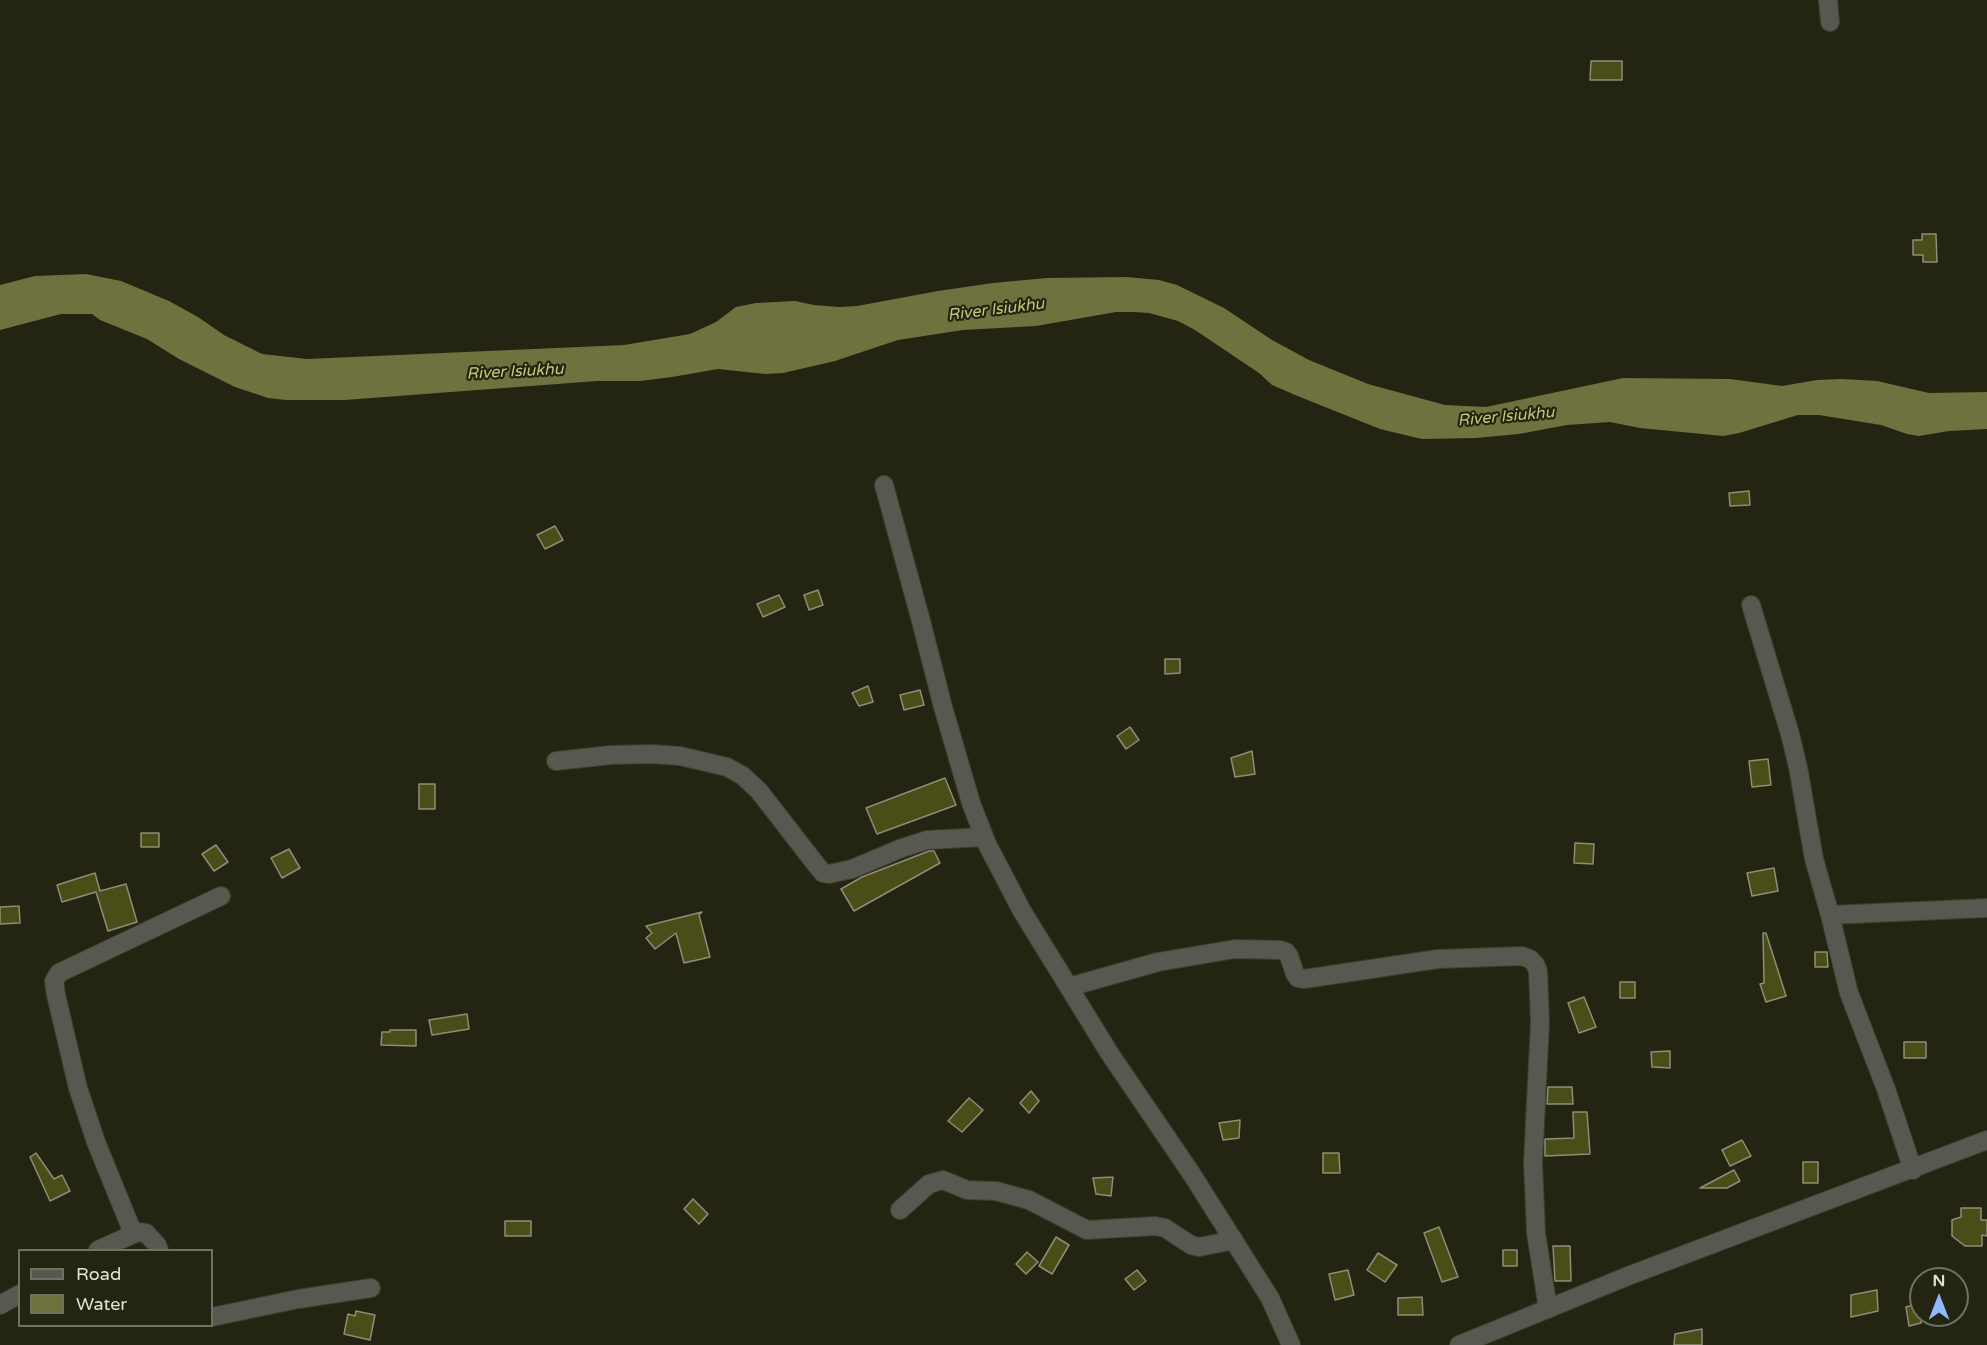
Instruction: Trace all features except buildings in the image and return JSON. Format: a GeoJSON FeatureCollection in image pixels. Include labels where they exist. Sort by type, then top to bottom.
{"type":"FeatureCollection","features":[{"type":"Feature","properties":{"kind":"street"},"geometry":{"type":"LineString","coordinates":[[1828,0],[1830,22]]}},
{"type":"Feature","properties":{"kind":"street"},"geometry":{"type":"LineString","coordinates":[[884,485],[970,803],[984,837],[1022,911],[1110,1054],[1191,1173],[1270,1298],[1291,1345]]}},
{"type":"Feature","properties":{"kind":"street"},"geometry":{"type":"LineString","coordinates":[[1751,605],[1790,734],[1814,859],[1849,993],[1886,1089],[1913,1170]]}},
{"type":"Feature","properties":{"kind":"street"},"geometry":{"type":"LineString","coordinates":[[556,761],[610,755],[652,754],[680,756],[728,766],[759,791],[823,873],[829,874],[852,869],[927,840],[984,837]]}},
{"type":"Feature","properties":{"kind":"street"},"geometry":{"type":"LineString","coordinates":[[133,1233],[96,1142],[78,1088],[54,981],[59,973],[221,896]]}},
{"type":"Feature","properties":{"kind":"street"},"geometry":{"type":"LineString","coordinates":[[1830,915],[1987,908]]}},
{"type":"Feature","properties":{"kind":"street"},"geometry":{"type":"LineString","coordinates":[[1069,987],[1158,962],[1235,949],[1286,952],[1295,974],[1298,978],[1304,979],[1438,959],[1522,956],[1530,959],[1538,971],[1540,1022],[1533,1163],[1536,1233],[1548,1309]]}},
{"type":"Feature","properties":{"kind":"street"},"geometry":{"type":"LineString","coordinates":[[1459,1345],[1628,1276],[1913,1170],[1987,1140]]}},
{"type":"Feature","properties":{"kind":"street"},"geometry":{"type":"LineString","coordinates":[[900,1210],[929,1184],[943,1180],[967,1190],[996,1191],[1023,1198],[1087,1230],[1155,1226],[1165,1228],[1191,1245],[1199,1247],[1234,1239]]}},
{"type":"Feature","properties":{"kind":"street"},"geometry":{"type":"LineString","coordinates":[[102,1249],[133,1233],[146,1233],[158,1249]]}},
{"type":"Feature","properties":{"kind":"street"},"geometry":{"type":"LineString","coordinates":[[213,1317],[298,1299],[371,1288]]}},
{"type":"Feature","properties":{"kind":"street"},"geometry":{"type":"LineString","coordinates":[[0,1305],[18,1295]]}},
{"type":"Feature","properties":{"kind":"water","name":"River Isiukhu"},"geometry":{"type":"Polygon","coordinates":[[[86,274],[121,281],[169,301],[224,335],[262,354],[307,359],[624,345],[690,334],[716,322],[736,307],[756,303],[795,301],[814,305],[857,306],[993,283],[1047,278],[1126,277],[1159,280],[1177,285],[1224,308],[1272,340],[1309,360],[1368,384],[1445,405],[1486,407],[1623,378],[1730,379],[1782,386],[1817,380],[1842,379],[1877,381],[1929,393],[1987,392],[1987,429],[1949,431],[1919,436],[1881,425],[1819,415],[1798,415],[1723,436],[1640,428],[1610,422],[1567,425],[1519,434],[1476,438],[1422,439],[1380,429],[1272,385],[1259,373],[1178,321],[1149,313],[1134,312],[1116,312],[1036,326],[963,330],[898,340],[835,361],[783,373],[765,374],[718,369],[640,381],[597,381],[345,400],[286,400],[268,398],[235,387],[179,359],[147,339],[100,320],[92,314],[61,314],[0,330],[0,285],[35,276],[86,274]]]}}]}
